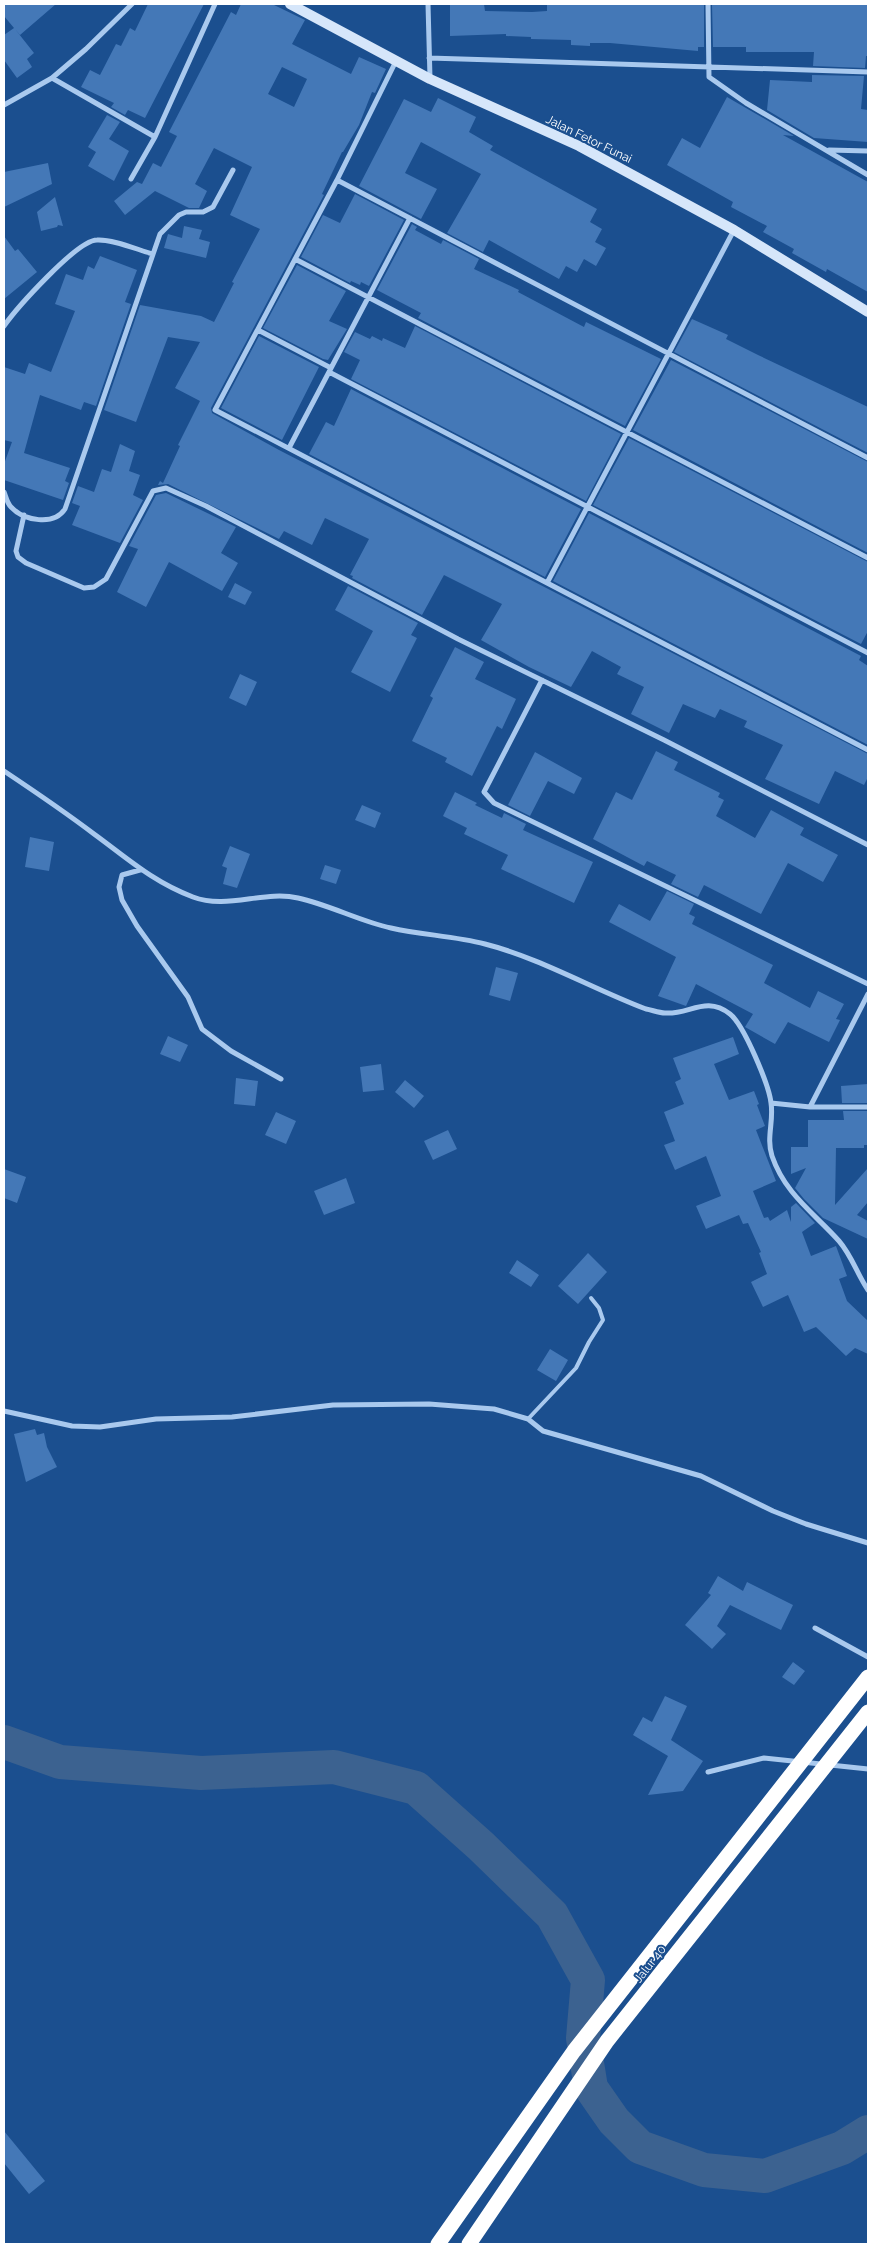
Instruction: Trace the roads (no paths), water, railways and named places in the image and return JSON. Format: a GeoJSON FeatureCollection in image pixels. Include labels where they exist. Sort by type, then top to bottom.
{"type":"FeatureCollection","features":[{"type":"Feature","properties":{"kind":"highway"},"geometry":{"type":"LineString","coordinates":[[438,2244],[574,2051],[868,1676]]}},
{"type":"Feature","properties":{"kind":"highway","name":"Jalur 40"},"geometry":{"type":"LineString","coordinates":[[469,2244],[607,2041],[868,1712]]}},
{"type":"Feature","properties":{"kind":"street"},"geometry":{"type":"LineString","coordinates":[[4,105],[52,78],[86,49],[132,4]]}},
{"type":"Feature","properties":{"kind":"street"},"geometry":{"type":"LineString","coordinates":[[131,179],[154,137],[215,4]]}},
{"type":"Feature","properties":{"kind":"street","name":"Jalan Fetor Funai"},"geometry":{"type":"LineString","coordinates":[[290,4],[430,79],[579,146],[734,230],[868,312]]}},
{"type":"Feature","properties":{"kind":"street"},"geometry":{"type":"LineString","coordinates":[[428,4],[430,79]]}},
{"type":"Feature","properties":{"kind":"street"},"geometry":{"type":"LineString","coordinates":[[708,4],[709,77],[722,87],[868,176]]}},
{"type":"Feature","properties":{"kind":"street"},"geometry":{"type":"LineString","coordinates":[[429,58],[868,72]]}},
{"type":"Feature","properties":{"kind":"street"},"geometry":{"type":"LineString","coordinates":[[396,62],[215,410],[868,750]]}},
{"type":"Feature","properties":{"kind":"street"},"geometry":{"type":"LineString","coordinates":[[52,78],[154,137]]}},
{"type":"Feature","properties":{"kind":"street"},"geometry":{"type":"LineString","coordinates":[[826,150],[868,151]]}},
{"type":"Feature","properties":{"kind":"street"},"geometry":{"type":"LineString","coordinates":[[4,492],[10,505],[24,515],[47,521],[60,516],[65,509],[160,234],[174,219],[186,212],[203,212],[213,206],[233,170]]}},
{"type":"Feature","properties":{"kind":"street"},"geometry":{"type":"LineString","coordinates":[[336,180],[868,458]]}},
{"type":"Feature","properties":{"kind":"street"},"geometry":{"type":"LineString","coordinates":[[289,448],[410,218]]}},
{"type":"Feature","properties":{"kind":"street"},"geometry":{"type":"LineString","coordinates":[[547,582],[734,230]]}},
{"type":"Feature","properties":{"kind":"street"},"geometry":{"type":"LineString","coordinates":[[4,326],[15,310],[42,281],[93,240],[105,241],[153,254]]}},
{"type":"Feature","properties":{"kind":"street"},"geometry":{"type":"LineString","coordinates":[[295,259],[868,558]]}},
{"type":"Feature","properties":{"kind":"street"},"geometry":{"type":"LineString","coordinates":[[258,330],[587,507],[868,653]]}},
{"type":"Feature","properties":{"kind":"street"},"geometry":{"type":"LineString","coordinates":[[24,515],[16,551],[18,557],[26,564],[84,588],[94,587],[106,578],[153,491],[166,488],[206,506],[458,639],[664,740],[868,845]]}},
{"type":"Feature","properties":{"kind":"street"},"geometry":{"type":"LineString","coordinates":[[542,680],[484,792],[494,803],[868,984]]}},
{"type":"Feature","properties":{"kind":"street"},"geometry":{"type":"LineString","coordinates":[[4,771],[95,835],[140,870],[171,888],[207,900],[295,897],[312,901],[354,918],[391,928],[485,944],[530,960],[621,1000],[666,1014],[703,1005],[717,1007],[730,1013],[743,1029],[772,1103],[770,1147],[784,1181],[802,1206],[839,1241],[848,1253],[868,1290]]}},
{"type":"Feature","properties":{"kind":"street"},"geometry":{"type":"LineString","coordinates":[[140,870],[122,876],[119,888],[122,900],[188,997],[202,1029],[231,1051],[281,1079]]}},
{"type":"Feature","properties":{"kind":"street"},"geometry":{"type":"LineString","coordinates":[[810,1107],[868,994]]}},
{"type":"Feature","properties":{"kind":"street"},"geometry":{"type":"LineString","coordinates":[[772,1103],[810,1107],[868,1107]]}},
{"type":"Feature","properties":{"kind":"street"},"geometry":{"type":"LineString","coordinates":[[4,1411],[72,1426],[100,1427],[156,1420],[232,1418],[333,1406],[429,1404],[494,1409],[528,1419],[543,1431],[701,1476],[773,1511],[806,1524],[868,1543]]}},
{"type":"Feature","properties":{"kind":"street"},"geometry":{"type":"LineString","coordinates":[[815,1628],[868,1657]]}},
{"type":"Feature","properties":{"kind":"street"},"geometry":{"type":"LineString","coordinates":[[708,1772],[764,1758],[868,1769]]}},
{"type":"Feature","properties":{"kind":"lane"},"geometry":{"type":"LineString","coordinates":[[528,1419],[576,1368],[603,1320],[599,1308],[591,1298]]}},
{"type":"Feature","properties":{"kind":"waterway"},"geometry":{"type":"LineString","coordinates":[[4,1742],[60,1762],[201,1773],[334,1767],[416,1788],[481,1846],[552,1915],[588,1980],[583,2038],[591,2088],[614,2121],[640,2147],[704,2170],[765,2176],[842,2148],[868,2132]]}}]}
